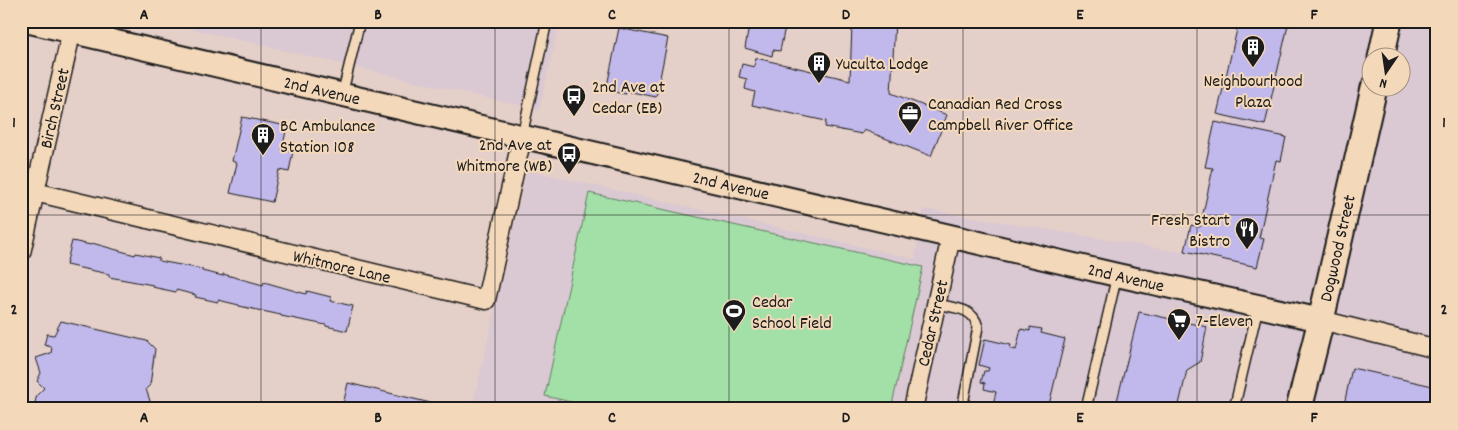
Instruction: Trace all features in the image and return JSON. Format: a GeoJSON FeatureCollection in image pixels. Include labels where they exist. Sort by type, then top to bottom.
{"type":"FeatureCollection","features":[{"type":"Feature","properties":{"kind":"main road"},"geometry":{"type":"LineString","coordinates":[[1382,48],[1389,21]]}},
{"type":"Feature","properties":{"kind":"main road","name":"Dogwood Street"},"geometry":{"type":"LineString","coordinates":[[1299,409],[1372,98]]}},
{"type":"Feature","properties":{"kind":"street","name":"2nd Avenue"},"geometry":{"type":"LineString","coordinates":[[26,21],[73,26],[342,95],[951,237],[1321,320],[1437,349]]}},
{"type":"Feature","properties":{"kind":"street","name":"Birch Street"},"geometry":{"type":"LineString","coordinates":[[21,253],[73,26]]}},
{"type":"Feature","properties":{"kind":"street","name":"Whitmore Lane"},"geometry":{"type":"LineString","coordinates":[[35,192],[486,300],[522,137]]}},
{"type":"Feature","properties":{"kind":"street","name":"Cedar Street"},"geometry":{"type":"LineString","coordinates":[[913,409],[951,237]]}},
{"type":"Feature","properties":{"kind":"lane"},"geometry":{"type":"LineString","coordinates":[[342,95],[360,21]]}},
{"type":"Feature","properties":{"kind":"lane"},"geometry":{"type":"LineString","coordinates":[[522,137],[548,21]]}},
{"type":"Feature","properties":{"kind":"lane"},"geometry":{"type":"LineString","coordinates":[[1086,409],[1117,275]]}},
{"type":"Feature","properties":{"kind":"lane"},"geometry":{"type":"LineString","coordinates":[[936,304],[966,310],[976,319],[978,327],[962,409]]}},
{"type":"Feature","properties":{"kind":"lane"},"geometry":{"type":"LineString","coordinates":[[1234,409],[1258,306]]}},
{"type":"Feature","properties":{"kind":"shaded area"},"geometry":{"type":"Polygon","coordinates":[[[158,21],[560,21],[539,110],[158,21]]]}},
{"type":"Feature","properties":{"kind":"shaded area"},"geometry":{"type":"Polygon","coordinates":[[[1253,21],[1437,21],[1437,409],[472,409],[527,170],[915,259],[924,209],[1205,256],[1253,21]]]}},
{"type":"Feature","properties":{"kind":"green space","name":"Cedar School Field"},"geometry":{"type":"Polygon","coordinates":[[[589,193],[923,267],[891,409],[602,409],[545,396],[589,193]]]}},
{"type":"Feature","properties":{"kind":"building","name":"Yuculta Lodge"},"geometry":{"type":"Polygon","coordinates":[[[750,21],[895,21],[891,93],[947,115],[931,156],[864,130],[862,134],[825,127],[826,121],[752,105],[755,92],[745,89],[747,79],[739,77],[742,64],[754,67],[756,58],[850,80],[852,24],[786,22],[780,51],[773,50],[772,56],[745,48],[750,21]]]}},
{"type":"Feature","properties":{"kind":"building","name":"Neighbourhood Plaza"},"geometry":{"type":"Polygon","coordinates":[[[1239,21],[1289,21],[1265,125],[1217,114],[1239,21]]]}},
{"type":"Feature","properties":{"kind":"building"},"geometry":{"type":"Polygon","coordinates":[[[619,28],[668,38],[656,97],[627,91],[626,94],[614,92],[615,88],[607,86],[619,28]]]}},
{"type":"Feature","properties":{"kind":"building","name":"BC Ambulance Station 108"},"geometry":{"type":"Polygon","coordinates":[[[242,117],[287,126],[282,150],[293,151],[289,172],[279,170],[272,202],[230,193],[237,163],[232,161],[242,117]]]}},
{"type":"Feature","properties":{"kind":"building"},"geometry":{"type":"Polygon","coordinates":[[[1215,122],[1286,137],[1281,161],[1276,160],[1259,238],[1264,239],[1257,267],[1185,251],[1191,225],[1200,227],[1213,168],[1205,167],[1215,122]]]}},
{"type":"Feature","properties":{"kind":"building"},"geometry":{"type":"Polygon","coordinates":[[[72,241],[91,245],[92,243],[135,255],[136,253],[159,258],[159,261],[202,269],[202,271],[223,276],[223,274],[263,285],[264,282],[306,294],[307,291],[331,297],[330,301],[353,306],[347,331],[218,300],[218,302],[195,297],[196,295],[176,290],[176,292],[152,287],[153,285],[109,277],[109,274],[66,265],[72,241]]]}},
{"type":"Feature","properties":{"kind":"building"},"geometry":{"type":"Polygon","coordinates":[[[1139,312],[1207,327],[1200,362],[1187,370],[1178,409],[1115,409],[1139,312]]]}},
{"type":"Feature","properties":{"kind":"building"},"geometry":{"type":"Polygon","coordinates":[[[61,321],[147,341],[155,349],[150,385],[146,389],[150,401],[148,409],[37,409],[34,406],[37,395],[44,388],[37,381],[41,373],[36,358],[51,353],[52,347],[44,345],[47,334],[54,335],[61,321]]]}},
{"type":"Feature","properties":{"kind":"building"},"geometry":{"type":"Polygon","coordinates":[[[1030,327],[1042,329],[1041,333],[1065,339],[1048,409],[992,409],[996,392],[984,389],[985,383],[981,382],[984,371],[988,371],[989,368],[979,365],[985,339],[1011,345],[1010,348],[1016,350],[1021,329],[1030,331],[1030,327]]]}},
{"type":"Feature","properties":{"kind":"building"},"geometry":{"type":"Polygon","coordinates":[[[1352,368],[1437,387],[1437,409],[1343,409],[1352,368]]]}},
{"type":"Feature","properties":{"kind":"building"},"geometry":{"type":"Polygon","coordinates":[[[348,383],[443,406],[444,409],[342,409],[348,383]]]}},
{"type":"Feature","properties":{"kind":"place","name":"Neighbourhood Plaza"},"geometry":{"type":"Point","coordinates":[1253,68]}},
{"type":"Feature","properties":{"kind":"place","name":"Yuculta Lodge"},"geometry":{"type":"Point","coordinates":[819,84]}},
{"type":"Feature","properties":{"kind":"place","name":"2nd Ave at Cedar (EB)"},"geometry":{"type":"Point","coordinates":[574,117]}},
{"type":"Feature","properties":{"kind":"place","name":"Canadian Red Cross Campbell River Office"},"geometry":{"type":"Point","coordinates":[910,134]}},
{"type":"Feature","properties":{"kind":"place","name":"BC Ambulance Station 108"},"geometry":{"type":"Point","coordinates":[263,156]}},
{"type":"Feature","properties":{"kind":"place","name":"2nd Ave at Whitmore (WB)"},"geometry":{"type":"Point","coordinates":[569,175]}},
{"type":"Feature","properties":{"kind":"place","name":"Fresh Start Bistro"},"geometry":{"type":"Point","coordinates":[1247,250]}},
{"type":"Feature","properties":{"kind":"place","name":"Cedar School Field"},"geometry":{"type":"Point","coordinates":[734,332]}},
{"type":"Feature","properties":{"kind":"place","name":"7-Eleven"},"geometry":{"type":"Point","coordinates":[1179,341]}}]}
